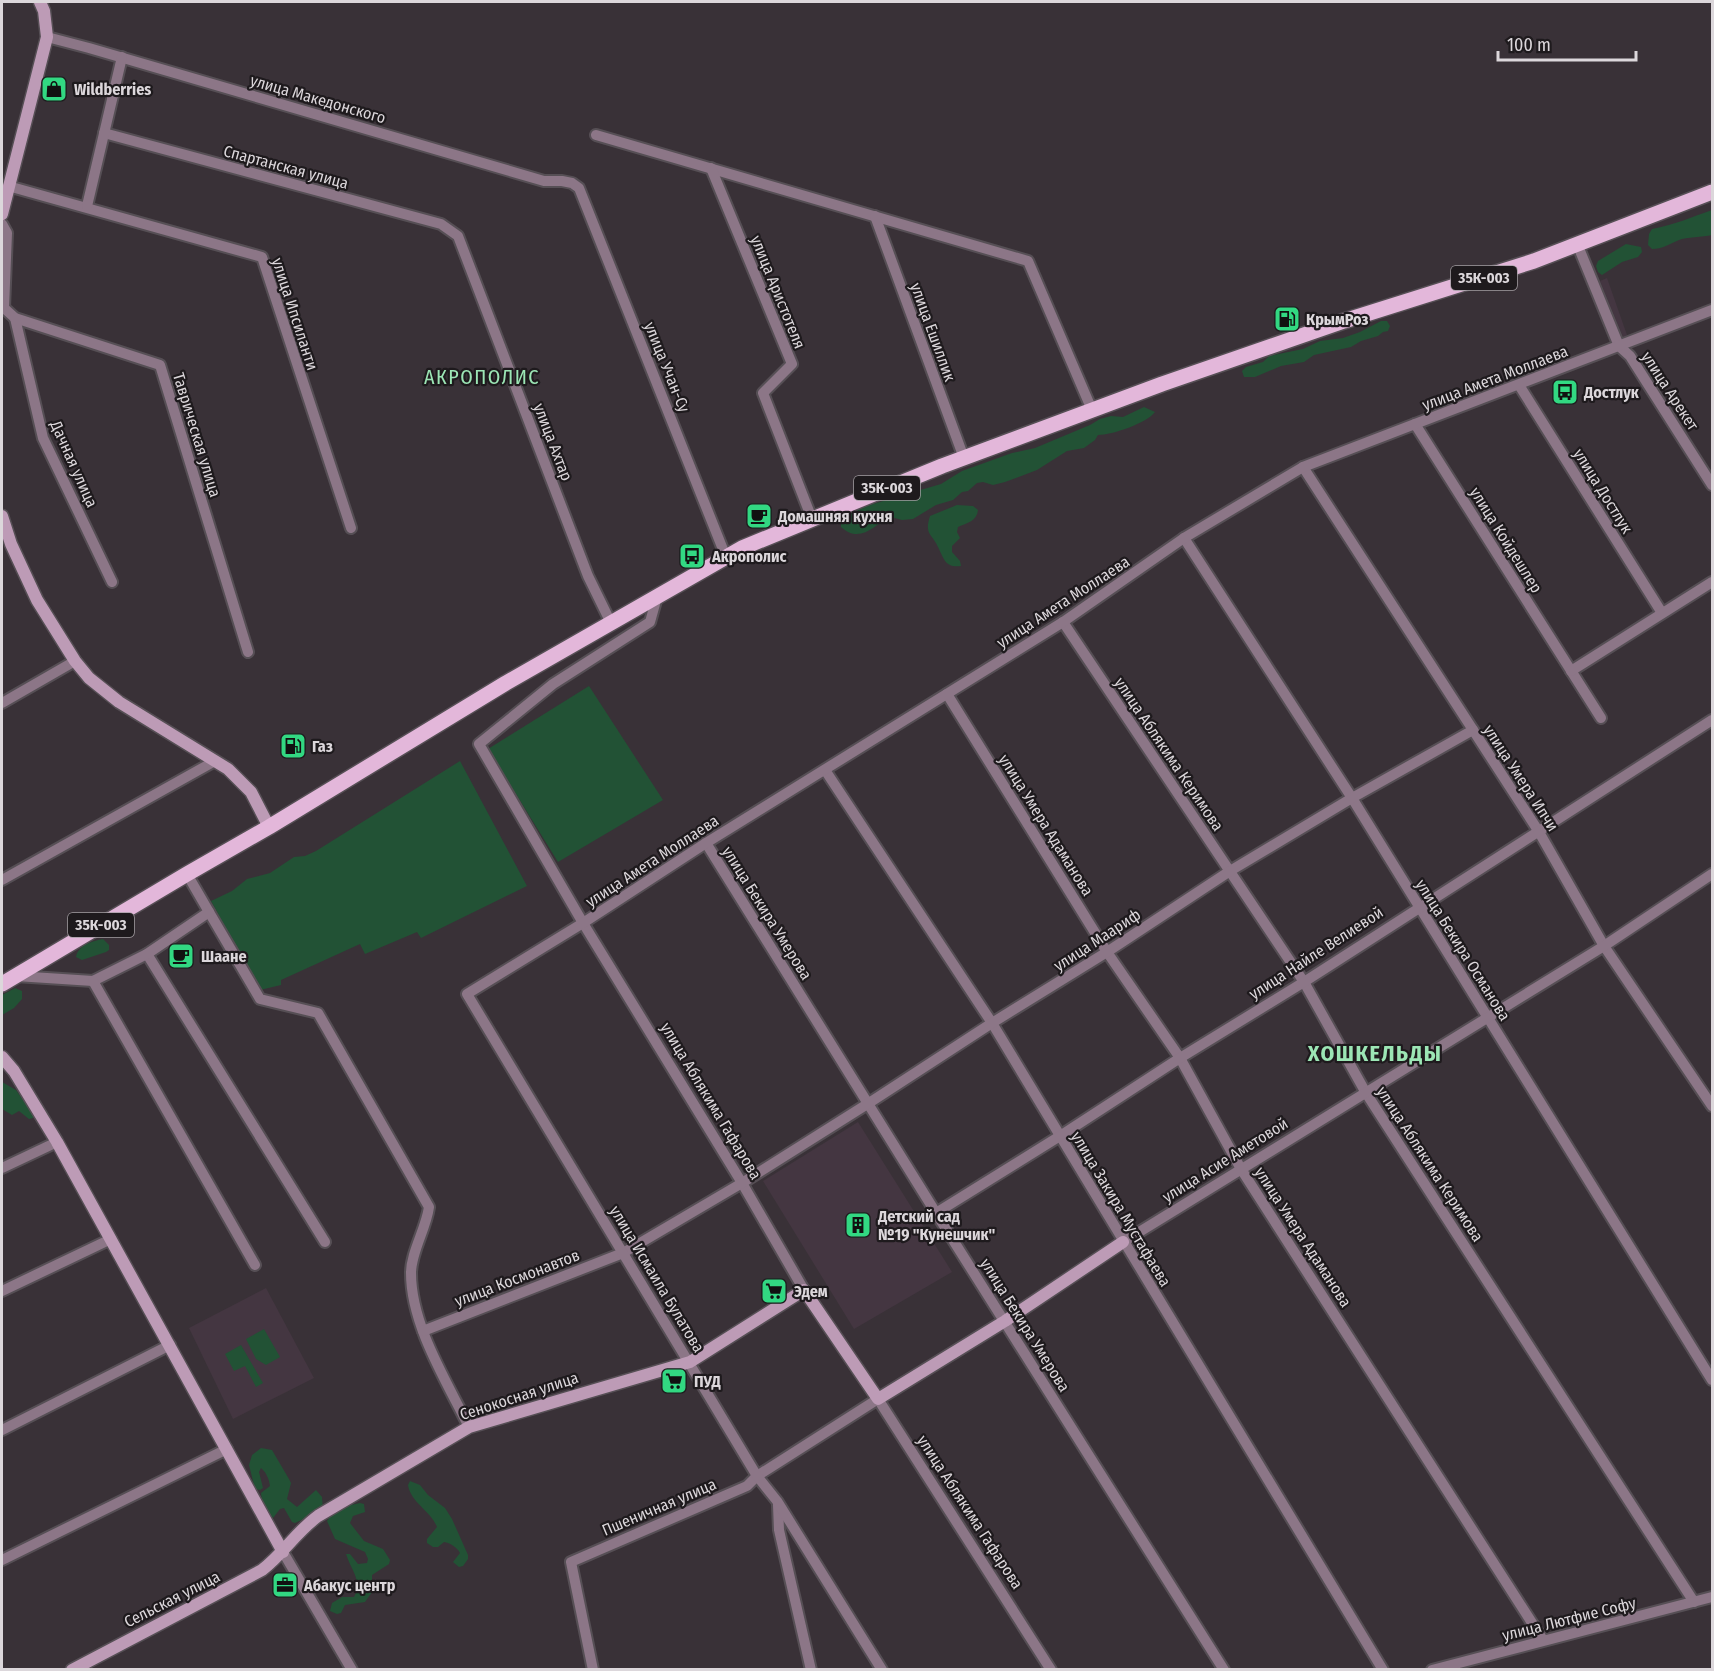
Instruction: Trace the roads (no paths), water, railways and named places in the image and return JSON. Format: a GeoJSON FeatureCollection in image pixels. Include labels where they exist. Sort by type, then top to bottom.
{"type":"FeatureCollection","features":[{"type":"Feature","properties":{"kind":"main road"},"geometry":{"type":"LineString","coordinates":[[2,214],[47,37],[44,11],[40,2]]}},
{"type":"Feature","properties":{"kind":"main road","name":"35К-003"},"geometry":{"type":"LineString","coordinates":[[2,984],[269,827],[487,695],[742,548],[964,458],[1092,410],[1267,347],[1578,246],[1713,192]]}},
{"type":"Feature","properties":{"kind":"main road"},"geometry":{"type":"LineString","coordinates":[[2,516],[6,547],[75,661],[89,678],[119,702],[228,769],[251,792],[269,827]]}},
{"type":"Feature","properties":{"kind":"main road"},"geometry":{"type":"LineString","coordinates":[[2,1057],[14,1071],[57,1142],[283,1552]]}},
{"type":"Feature","properties":{"kind":"main road","name":"улица Асие Аметовой"},"geometry":{"type":"LineString","coordinates":[[878,1400],[1005,1321],[1123,1242]]}},
{"type":"Feature","properties":{"kind":"main road"},"geometry":{"type":"LineString","coordinates":[[690,1362],[804,1290]]}},
{"type":"Feature","properties":{"kind":"main road","name":"улица Аблякима Гафарова"},"geometry":{"type":"LineString","coordinates":[[804,1290],[878,1400]]}},
{"type":"Feature","properties":{"kind":"main road","name":"Сенокосная улица"},"geometry":{"type":"LineString","coordinates":[[283,1552],[296,1534],[318,1516],[469,1426],[690,1362]]}},
{"type":"Feature","properties":{"kind":"main road","name":"Сельская улица"},"geometry":{"type":"LineString","coordinates":[[72,1670],[262,1570],[283,1552]]}},
{"type":"Feature","properties":{"kind":"street","name":"улица Македонского"},"geometry":{"type":"LineString","coordinates":[[47,37],[544,181],[572,183],[579,188]]}},
{"type":"Feature","properties":{"kind":"street"},"geometry":{"type":"LineString","coordinates":[[87,206],[122,57]]}},
{"type":"Feature","properties":{"kind":"street","name":"Спартанская улица"},"geometry":{"type":"LineString","coordinates":[[104,133],[441,224],[458,236]]}},
{"type":"Feature","properties":{"kind":"street"},"geometry":{"type":"LineString","coordinates":[[596,135],[1028,261],[1092,410]]}},
{"type":"Feature","properties":{"kind":"street","name":"улица Аристотеля"},"geometry":{"type":"LineString","coordinates":[[711,168],[792,364],[763,393],[812,519]]}},
{"type":"Feature","properties":{"kind":"street","name":"улица Ипсиланти"},"geometry":{"type":"LineString","coordinates":[[8,186],[262,256],[351,528]]}},
{"type":"Feature","properties":{"kind":"street","name":"улица Учан-Су"},"geometry":{"type":"LineString","coordinates":[[579,188],[726,557]]}},
{"type":"Feature","properties":{"kind":"street","name":"улица Ешиллик"},"geometry":{"type":"LineString","coordinates":[[875,216],[964,458]]}},
{"type":"Feature","properties":{"kind":"street"},"geometry":{"type":"LineString","coordinates":[[2,224],[8,233],[4,308],[15,318]]}},
{"type":"Feature","properties":{"kind":"street","name":"улица Ахтар"},"geometry":{"type":"LineString","coordinates":[[458,236],[588,576],[611,623]]}},
{"type":"Feature","properties":{"kind":"street","name":"улица Арекет"},"geometry":{"type":"LineString","coordinates":[[1578,246],[1619,346],[1630,356],[1713,485]]}},
{"type":"Feature","properties":{"kind":"street","name":"улица Амета Моллаева"},"geometry":{"type":"LineString","coordinates":[[467,994],[1063,622],[1184,538],[1303,466],[1713,310]]}},
{"type":"Feature","properties":{"kind":"street","name":"Дачная улица"},"geometry":{"type":"LineString","coordinates":[[15,318],[43,438],[112,582]]}},
{"type":"Feature","properties":{"kind":"street","name":"Таврическая улица"},"geometry":{"type":"LineString","coordinates":[[15,318],[160,365],[248,652]]}},
{"type":"Feature","properties":{"kind":"street","name":"улица Достлук"},"geometry":{"type":"LineString","coordinates":[[1519,385],[1662,613]]}},
{"type":"Feature","properties":{"kind":"street","name":"улица Койдешлер"},"geometry":{"type":"LineString","coordinates":[[1415,424],[1601,718]]}},
{"type":"Feature","properties":{"kind":"street","name":"улица Умера Ипчи"},"geometry":{"type":"LineString","coordinates":[[1303,466],[1539,832],[1604,946],[1713,1106]]}},
{"type":"Feature","properties":{"kind":"street","name":"улица Бекира Османова"},"geometry":{"type":"LineString","coordinates":[[1184,538],[1352,798],[1713,1380]]}},
{"type":"Feature","properties":{"kind":"street"},"geometry":{"type":"LineString","coordinates":[[1571,671],[1713,582]]}},
{"type":"Feature","properties":{"kind":"street","name":"улица Аблякима Гафарова"},"geometry":{"type":"LineString","coordinates":[[657,597],[650,622],[553,684],[478,744],[804,1290]]}},
{"type":"Feature","properties":{"kind":"street","name":"улица Аблякима Керимова"},"geometry":{"type":"LineString","coordinates":[[1063,622],[1304,982],[1366,1093],[1694,1602]]}},
{"type":"Feature","properties":{"kind":"street"},"geometry":{"type":"LineString","coordinates":[[2,703],[75,661]]}},
{"type":"Feature","properties":{"kind":"street","name":"улица Умера Адаманова"},"geometry":{"type":"LineString","coordinates":[[947,694],[1107,952],[1179,1058],[1241,1169],[1544,1640]]}},
{"type":"Feature","properties":{"kind":"street","name":"улица Найле Велиевой"},"geometry":{"type":"LineString","coordinates":[[936,1213],[1179,1058],[1304,982],[1713,720]]}},
{"type":"Feature","properties":{"kind":"street","name":"улица Маариф"},"geometry":{"type":"LineString","coordinates":[[742,1183],[1107,952],[1230,871],[1352,798],[1473,730]]}},
{"type":"Feature","properties":{"kind":"street"},"geometry":{"type":"LineString","coordinates":[[2,880],[215,761]]}},
{"type":"Feature","properties":{"kind":"street","name":"улица Закира Мустафаева"},"geometry":{"type":"LineString","coordinates":[[825,770],[992,1023],[1383,1670]]}},
{"type":"Feature","properties":{"kind":"street","name":"улица Бекира Умерова"},"geometry":{"type":"LineString","coordinates":[[706,843],[1224,1670]]}},
{"type":"Feature","properties":{"kind":"street"},"geometry":{"type":"LineString","coordinates":[[187,874],[260,999],[318,1013],[429,1207],[427,1222],[411,1271],[417,1313],[423,1331],[469,1426]]}},
{"type":"Feature","properties":{"kind":"street","name":"улица Асие Аметовой"},"geometry":{"type":"LineString","coordinates":[[1123,1242],[1604,946],[1713,874]]}},
{"type":"Feature","properties":{"kind":"street"},"geometry":{"type":"LineString","coordinates":[[16,976],[93,981],[147,954],[209,912]]}},
{"type":"Feature","properties":{"kind":"street"},"geometry":{"type":"LineString","coordinates":[[147,954],[325,1242]]}},
{"type":"Feature","properties":{"kind":"street"},"geometry":{"type":"LineString","coordinates":[[93,981],[255,1265]]}},
{"type":"Feature","properties":{"kind":"street","name":"улица Исмаила Булатова"},"geometry":{"type":"LineString","coordinates":[[467,994],[757,1476],[777,1501],[882,1670]]}},
{"type":"Feature","properties":{"kind":"street"},"geometry":{"type":"LineString","coordinates":[[2,1168],[57,1142]]}},
{"type":"Feature","properties":{"kind":"street","name":"улица Космонавтов"},"geometry":{"type":"LineString","coordinates":[[423,1331],[623,1253],[742,1183]]}},
{"type":"Feature","properties":{"kind":"street"},"geometry":{"type":"LineString","coordinates":[[2,1291],[111,1239]]}},
{"type":"Feature","properties":{"kind":"street"},"geometry":{"type":"LineString","coordinates":[[2,1430],[170,1345]]}},
{"type":"Feature","properties":{"kind":"street","name":"улица Аблякима Гафарова"},"geometry":{"type":"LineString","coordinates":[[878,1400],[1051,1670]]}},
{"type":"Feature","properties":{"kind":"street","name":"улица Асие Аметовой"},"geometry":{"type":"LineString","coordinates":[[757,1476],[878,1400]]}},
{"type":"Feature","properties":{"kind":"street"},"geometry":{"type":"LineString","coordinates":[[2,1560],[227,1449]]}},
{"type":"Feature","properties":{"kind":"street","name":"Пшеничная улица"},"geometry":{"type":"LineString","coordinates":[[593,1670],[571,1562],[747,1486],[757,1476]]}},
{"type":"Feature","properties":{"kind":"street"},"geometry":{"type":"LineString","coordinates":[[777,1501],[779,1530],[811,1670]]}},
{"type":"Feature","properties":{"kind":"street"},"geometry":{"type":"LineString","coordinates":[[283,1552],[352,1670]]}},
{"type":"Feature","properties":{"kind":"street","name":"улица Лютфие Софу"},"geometry":{"type":"LineString","coordinates":[[1432,1670],[1713,1597]]}},
{"type":"Feature","properties":{"kind":"place","name":"Wildberries"},"geometry":{"type":"Point","coordinates":[54,89]}},
{"type":"Feature","properties":{"kind":"place","name":"КрымРоз"},"geometry":{"type":"Point","coordinates":[1287,319]}},
{"type":"Feature","properties":{"kind":"place","name":"Достлук"},"geometry":{"type":"Point","coordinates":[1565,392]}},
{"type":"Feature","properties":{"kind":"place","name":"Домашняя кухня"},"geometry":{"type":"Point","coordinates":[759,516]}},
{"type":"Feature","properties":{"kind":"place","name":"Акрополис"},"geometry":{"type":"Point","coordinates":[692,556]}},
{"type":"Feature","properties":{"kind":"place","name":"Газ"},"geometry":{"type":"Point","coordinates":[293,746]}},
{"type":"Feature","properties":{"kind":"place","name":"Шаане"},"geometry":{"type":"Point","coordinates":[181,956]}},
{"type":"Feature","properties":{"kind":"place","name":"Детский сад №19 \"Кунешчик\""},"geometry":{"type":"Point","coordinates":[858,1225]}},
{"type":"Feature","properties":{"kind":"place","name":"Эдем"},"geometry":{"type":"Point","coordinates":[774,1291]}},
{"type":"Feature","properties":{"kind":"place","name":"ПУД"},"geometry":{"type":"Point","coordinates":[674,1381]}},
{"type":"Feature","properties":{"kind":"place","name":"Абакус центр"},"geometry":{"type":"Point","coordinates":[285,1585]}},
{"type":"Feature","properties":{"kind":"district","name":"АКРОПОЛИС"},"geometry":{"type":"Point","coordinates":[482,377]}},
{"type":"Feature","properties":{"kind":"district","name":"ХОШКЕЛЬДЫ"},"geometry":{"type":"Point","coordinates":[1375,1053]}}]}
